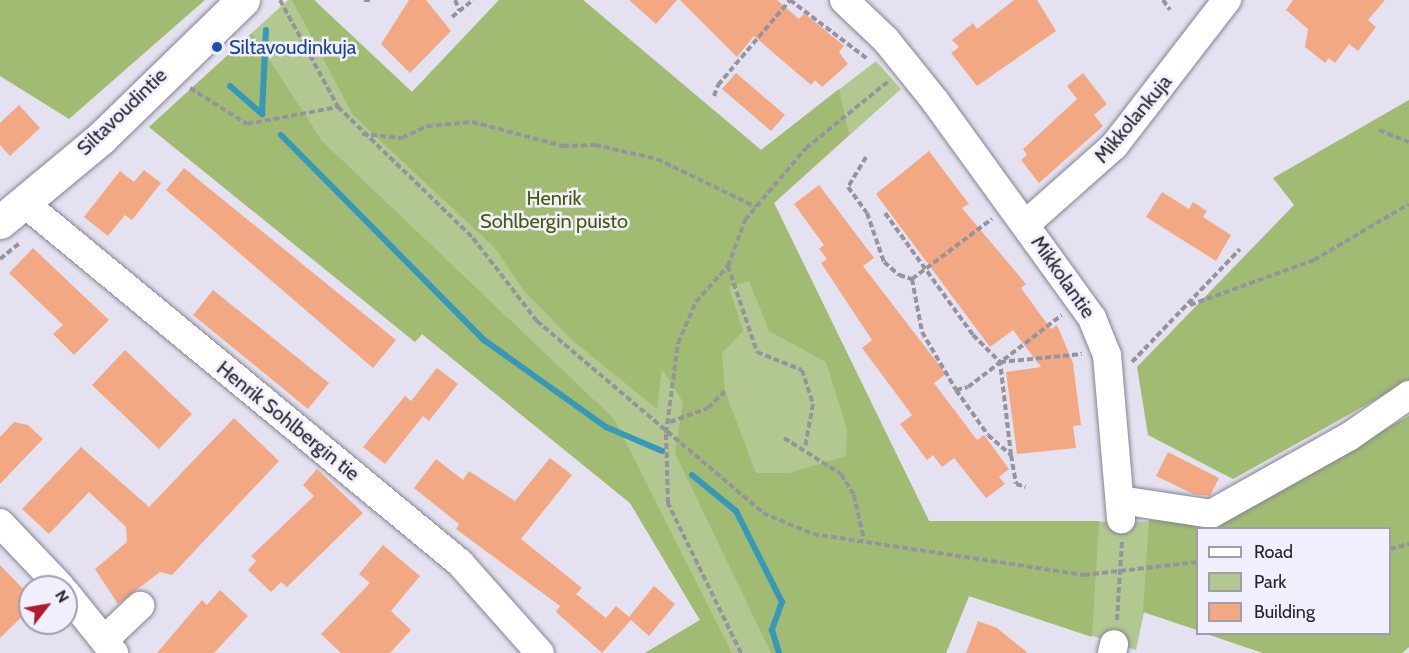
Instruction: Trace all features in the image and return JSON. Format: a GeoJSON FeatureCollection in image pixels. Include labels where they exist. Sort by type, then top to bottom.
{"type":"FeatureCollection","features":[{"type":"Feature","properties":{"kind":"main road","name":"Siltavoudintie"},"geometry":{"type":"LineString","coordinates":[[11,212],[101,138],[243,0]]}},
{"type":"Feature","properties":{"kind":"street","name":"Mikkolantie"},"geometry":{"type":"LineString","coordinates":[[844,0],[886,40],[1081,297],[1102,339],[1099,362],[1120,509]]}},
{"type":"Feature","properties":{"kind":"street","name":"Mikkolankuja"},"geometry":{"type":"LineString","coordinates":[[1026,224],[1114,146],[1227,0]]}},
{"type":"Feature","properties":{"kind":"street","name":"Henrik Sohlbergin tie"},"geometry":{"type":"LineString","coordinates":[[11,212],[460,563],[540,653]]}},
{"type":"Feature","properties":{"kind":"street"},"geometry":{"type":"LineString","coordinates":[[1120,509],[1211,514],[1350,436],[1409,395]]}},
{"type":"Feature","properties":{"kind":"street"},"geometry":{"type":"LineString","coordinates":[[0,523],[50,575]]}},
{"type":"Feature","properties":{"kind":"street"},"geometry":{"type":"LineString","coordinates":[[78,608],[109,646],[140,606]]}},
{"type":"Feature","properties":{"kind":"path"},"geometry":{"type":"LineString","coordinates":[[279,0],[338,107],[362,134],[473,238],[537,321],[627,393],[666,433],[763,513],[813,534],[1084,575],[1123,573],[1196,562]]}},
{"type":"Feature","properties":{"kind":"path"},"geometry":{"type":"LineString","coordinates":[[364,0],[372,0]]}},
{"type":"Feature","properties":{"kind":"path"},"geometry":{"type":"LineString","coordinates":[[455,0],[459,10]]}},
{"type":"Feature","properties":{"kind":"path"},"geometry":{"type":"LineString","coordinates":[[452,17],[473,0]]}},
{"type":"Feature","properties":{"kind":"path"},"geometry":{"type":"LineString","coordinates":[[714,96],[718,85],[790,0],[866,58]]}},
{"type":"Feature","properties":{"kind":"path"},"geometry":{"type":"LineString","coordinates":[[1163,0],[1170,10]]}},
{"type":"Feature","properties":{"kind":"path"},"geometry":{"type":"LineString","coordinates":[[741,653],[668,503],[666,433],[670,422],[678,343],[696,302],[728,266],[733,242],[756,207],[806,148],[893,78]]}},
{"type":"Feature","properties":{"kind":"path"},"geometry":{"type":"LineString","coordinates":[[184,86],[248,124],[338,107]]}},
{"type":"Feature","properties":{"kind":"path"},"geometry":{"type":"LineString","coordinates":[[362,134],[402,138],[427,126],[472,122],[552,144],[596,146],[657,159],[756,207]]}},
{"type":"Feature","properties":{"kind":"path"},"geometry":{"type":"LineString","coordinates":[[1379,130],[1409,142]]}},
{"type":"Feature","properties":{"kind":"path"},"geometry":{"type":"LineString","coordinates":[[866,157],[848,187],[867,213],[884,262],[912,279],[922,332],[956,390],[988,435],[1011,455]]}},
{"type":"Feature","properties":{"kind":"path"},"geometry":{"type":"LineString","coordinates":[[1190,305],[1314,260],[1409,204]]}},
{"type":"Feature","properties":{"kind":"path"},"geometry":{"type":"LineString","coordinates":[[885,213],[927,268],[973,335],[1000,362],[1016,484],[1026,487]]}},
{"type":"Feature","properties":{"kind":"path"},"geometry":{"type":"LineString","coordinates":[[912,279],[997,216]]}},
{"type":"Feature","properties":{"kind":"path"},"geometry":{"type":"LineString","coordinates":[[1000,362],[1099,362],[1129,366],[1190,305],[1240,249]]}},
{"type":"Feature","properties":{"kind":"path"},"geometry":{"type":"LineString","coordinates":[[728,266],[757,352],[801,370],[813,404],[805,447]]}},
{"type":"Feature","properties":{"kind":"path"},"geometry":{"type":"LineString","coordinates":[[956,390],[1000,362],[1068,310]]}},
{"type":"Feature","properties":{"kind":"path"},"geometry":{"type":"LineString","coordinates":[[670,422],[708,408],[725,391]]}},
{"type":"Feature","properties":{"kind":"path"},"geometry":{"type":"LineString","coordinates":[[784,438],[805,447],[841,474],[854,495],[864,540]]}},
{"type":"Feature","properties":{"kind":"path"},"geometry":{"type":"LineString","coordinates":[[1113,649],[1123,573],[1120,509]]}},
{"type":"Feature","properties":{"kind":"path"},"geometry":{"type":"LineString","coordinates":[[1391,548],[1409,544]]}},
{"type":"Feature","properties":{"kind":"green space"},"geometry":{"type":"Polygon","coordinates":[[[0,0],[205,0],[69,119],[0,76],[0,0]]]}},
{"type":"Feature","properties":{"kind":"green space","name":"Henrik Sohlbergin puisto"},"geometry":{"type":"Polygon","coordinates":[[[288,0],[314,0],[412,92],[499,0],[583,0],[761,150],[876,61],[901,89],[774,203],[929,521],[1216,522],[1409,416],[1409,647],[1402,653],[1263,653],[1210,635],[1391,635],[1391,527],[1196,527],[1196,630],[1144,612],[1136,650],[969,596],[946,653],[645,653],[700,620],[630,503],[422,334],[415,342],[149,127],[288,0]]]}},
{"type":"Feature","properties":{"kind":"green space","name":"Henrik Sohlbergin puisto"},"geometry":{"type":"Polygon","coordinates":[[[292,0],[314,0],[412,92],[499,0],[583,0],[761,150],[839,89],[849,135],[774,203],[929,521],[1099,521],[1092,637],[969,596],[946,653],[771,653],[675,453],[683,402],[662,369],[657,409],[573,341],[524,291],[495,248],[353,115],[292,0]],[[749,281],[729,287],[743,331],[722,353],[725,391],[756,473],[789,473],[846,456],[847,429],[826,362],[769,331],[749,281]]]}},
{"type":"Feature","properties":{"kind":"green space"},"geometry":{"type":"Polygon","coordinates":[[[252,33],[322,141],[614,419],[732,653],[645,653],[700,620],[630,503],[422,334],[415,342],[149,127],[252,33]]]}},
{"type":"Feature","properties":{"kind":"green space"},"geometry":{"type":"Polygon","coordinates":[[[1409,100],[1409,381],[1233,479],[1148,435],[1137,367],[1294,205],[1273,178],[1409,100]]]}},
{"type":"Feature","properties":{"kind":"green space"},"geometry":{"type":"Polygon","coordinates":[[[1409,416],[1409,647],[1402,653],[1263,653],[1210,635],[1391,635],[1391,527],[1196,527],[1196,630],[1143,612],[1149,520],[1216,522],[1409,416]]]}},
{"type":"Feature","properties":{"kind":"building"},"geometry":{"type":"Polygon","coordinates":[[[409,0],[426,0],[451,31],[410,73],[381,44],[409,0]]]}},
{"type":"Feature","properties":{"kind":"building"},"geometry":{"type":"Polygon","coordinates":[[[629,0],[677,0],[656,24],[629,0]]]}},
{"type":"Feature","properties":{"kind":"building"},"geometry":{"type":"Polygon","coordinates":[[[680,0],[777,0],[799,19],[804,13],[844,46],[839,52],[848,64],[822,87],[815,80],[811,85],[754,36],[737,57],[680,0]]]}},
{"type":"Feature","properties":{"kind":"building"},"geometry":{"type":"Polygon","coordinates":[[[1014,0],[1037,0],[1056,31],[977,86],[951,53],[959,47],[952,40],[973,23],[977,29],[1014,0]]]}},
{"type":"Feature","properties":{"kind":"building"},"geometry":{"type":"Polygon","coordinates":[[[1293,0],[1385,0],[1368,20],[1376,27],[1358,51],[1349,44],[1335,63],[1329,58],[1325,63],[1305,47],[1308,29],[1286,10],[1293,0]]]}},
{"type":"Feature","properties":{"kind":"building"},"geometry":{"type":"Polygon","coordinates":[[[736,73],[785,115],[771,131],[722,89],[736,73]]]}},
{"type":"Feature","properties":{"kind":"building"},"geometry":{"type":"Polygon","coordinates":[[[1083,73],[1107,104],[1094,115],[1103,126],[1039,183],[1021,160],[1027,155],[1023,149],[1077,99],[1067,86],[1083,73]]]}},
{"type":"Feature","properties":{"kind":"building"},"geometry":{"type":"Polygon","coordinates":[[[19,105],[40,128],[10,156],[0,145],[0,123],[19,105]]]}},
{"type":"Feature","properties":{"kind":"building"},"geometry":{"type":"Polygon","coordinates":[[[929,151],[969,204],[962,208],[1026,284],[1021,288],[1051,329],[1057,325],[1073,363],[1081,425],[1073,426],[1076,448],[1017,454],[1006,372],[1041,367],[1013,330],[990,347],[876,194],[929,151]]]}},
{"type":"Feature","properties":{"kind":"building"},"geometry":{"type":"Polygon","coordinates":[[[184,168],[396,340],[373,368],[166,190],[184,168]]]}},
{"type":"Feature","properties":{"kind":"building"},"geometry":{"type":"Polygon","coordinates":[[[144,170],[161,183],[132,220],[125,215],[108,236],[84,217],[120,171],[134,182],[144,170]]]}},
{"type":"Feature","properties":{"kind":"building"},"geometry":{"type":"Polygon","coordinates":[[[819,185],[874,258],[863,266],[946,374],[934,383],[977,440],[984,435],[1009,469],[999,477],[1005,484],[986,498],[954,458],[942,467],[933,455],[927,460],[900,424],[912,415],[862,348],[872,340],[821,263],[827,259],[819,249],[824,245],[794,204],[819,185]]]}},
{"type":"Feature","properties":{"kind":"building"},"geometry":{"type":"Polygon","coordinates":[[[1162,192],[1189,209],[1193,202],[1207,211],[1203,217],[1231,235],[1216,261],[1146,217],[1162,192]]]}},
{"type":"Feature","properties":{"kind":"building"},"geometry":{"type":"Polygon","coordinates":[[[33,248],[109,320],[74,355],[53,334],[63,325],[9,273],[33,248]]]}},
{"type":"Feature","properties":{"kind":"building"},"geometry":{"type":"Polygon","coordinates":[[[213,290],[329,383],[308,409],[193,315],[213,290]]]}},
{"type":"Feature","properties":{"kind":"building"},"geometry":{"type":"Polygon","coordinates":[[[125,350],[192,414],[159,449],[92,385],[125,350]]]}},
{"type":"Feature","properties":{"kind":"building"},"geometry":{"type":"Polygon","coordinates":[[[437,368],[458,384],[429,421],[423,416],[385,464],[363,447],[405,396],[411,401],[437,368]]]}},
{"type":"Feature","properties":{"kind":"building"},"geometry":{"type":"Polygon","coordinates":[[[234,418],[279,461],[172,575],[160,572],[118,604],[95,569],[127,542],[126,527],[89,492],[49,534],[22,509],[81,447],[149,507],[234,418]]]}},
{"type":"Feature","properties":{"kind":"building"},"geometry":{"type":"Polygon","coordinates":[[[14,422],[28,425],[43,439],[0,484],[0,437],[14,422]]]}},
{"type":"Feature","properties":{"kind":"building"},"geometry":{"type":"Polygon","coordinates":[[[1168,452],[1219,478],[1210,496],[1193,494],[1156,476],[1168,452]]]}},
{"type":"Feature","properties":{"kind":"building"},"geometry":{"type":"Polygon","coordinates":[[[550,458],[572,475],[521,539],[582,588],[576,594],[606,618],[616,606],[629,617],[654,586],[675,604],[649,636],[631,620],[602,653],[556,612],[560,606],[456,529],[459,524],[414,488],[436,459],[463,480],[469,471],[515,501],[550,458]]]}},
{"type":"Feature","properties":{"kind":"building"},"geometry":{"type":"Polygon","coordinates":[[[317,469],[363,513],[287,587],[281,582],[271,592],[248,570],[256,561],[251,556],[314,496],[303,485],[317,469]]]}},
{"type":"Feature","properties":{"kind":"building"},"geometry":{"type":"Polygon","coordinates":[[[383,545],[420,576],[391,611],[411,630],[390,653],[341,653],[321,634],[370,583],[359,574],[383,545]]]}},
{"type":"Feature","properties":{"kind":"building"},"geometry":{"type":"Polygon","coordinates":[[[0,565],[18,584],[18,621],[0,638],[0,565]]]}},
{"type":"Feature","properties":{"kind":"building"},"geometry":{"type":"Polygon","coordinates":[[[220,590],[248,616],[214,653],[157,653],[202,600],[207,605],[220,590]]]}},
{"type":"Feature","properties":{"kind":"building"},"geometry":{"type":"Polygon","coordinates":[[[978,621],[997,628],[1028,653],[966,653],[978,621]]]}},
{"type":"Feature","properties":{"kind":"waterway"},"geometry":{"type":"LineString","coordinates":[[262,114],[266,30]]}},
{"type":"Feature","properties":{"kind":"waterway"},"geometry":{"type":"LineString","coordinates":[[230,86],[262,114]]}},
{"type":"Feature","properties":{"kind":"waterway"},"geometry":{"type":"LineString","coordinates":[[281,135],[484,340],[606,427],[662,451]]}},
{"type":"Feature","properties":{"kind":"waterway"},"geometry":{"type":"LineString","coordinates":[[692,475],[736,511],[782,602],[772,630],[779,653]]}},
{"type":"Feature","properties":{"kind":"place","name":"Siltavoudinkuja"},"geometry":{"type":"Point","coordinates":[217,47]}}]}
